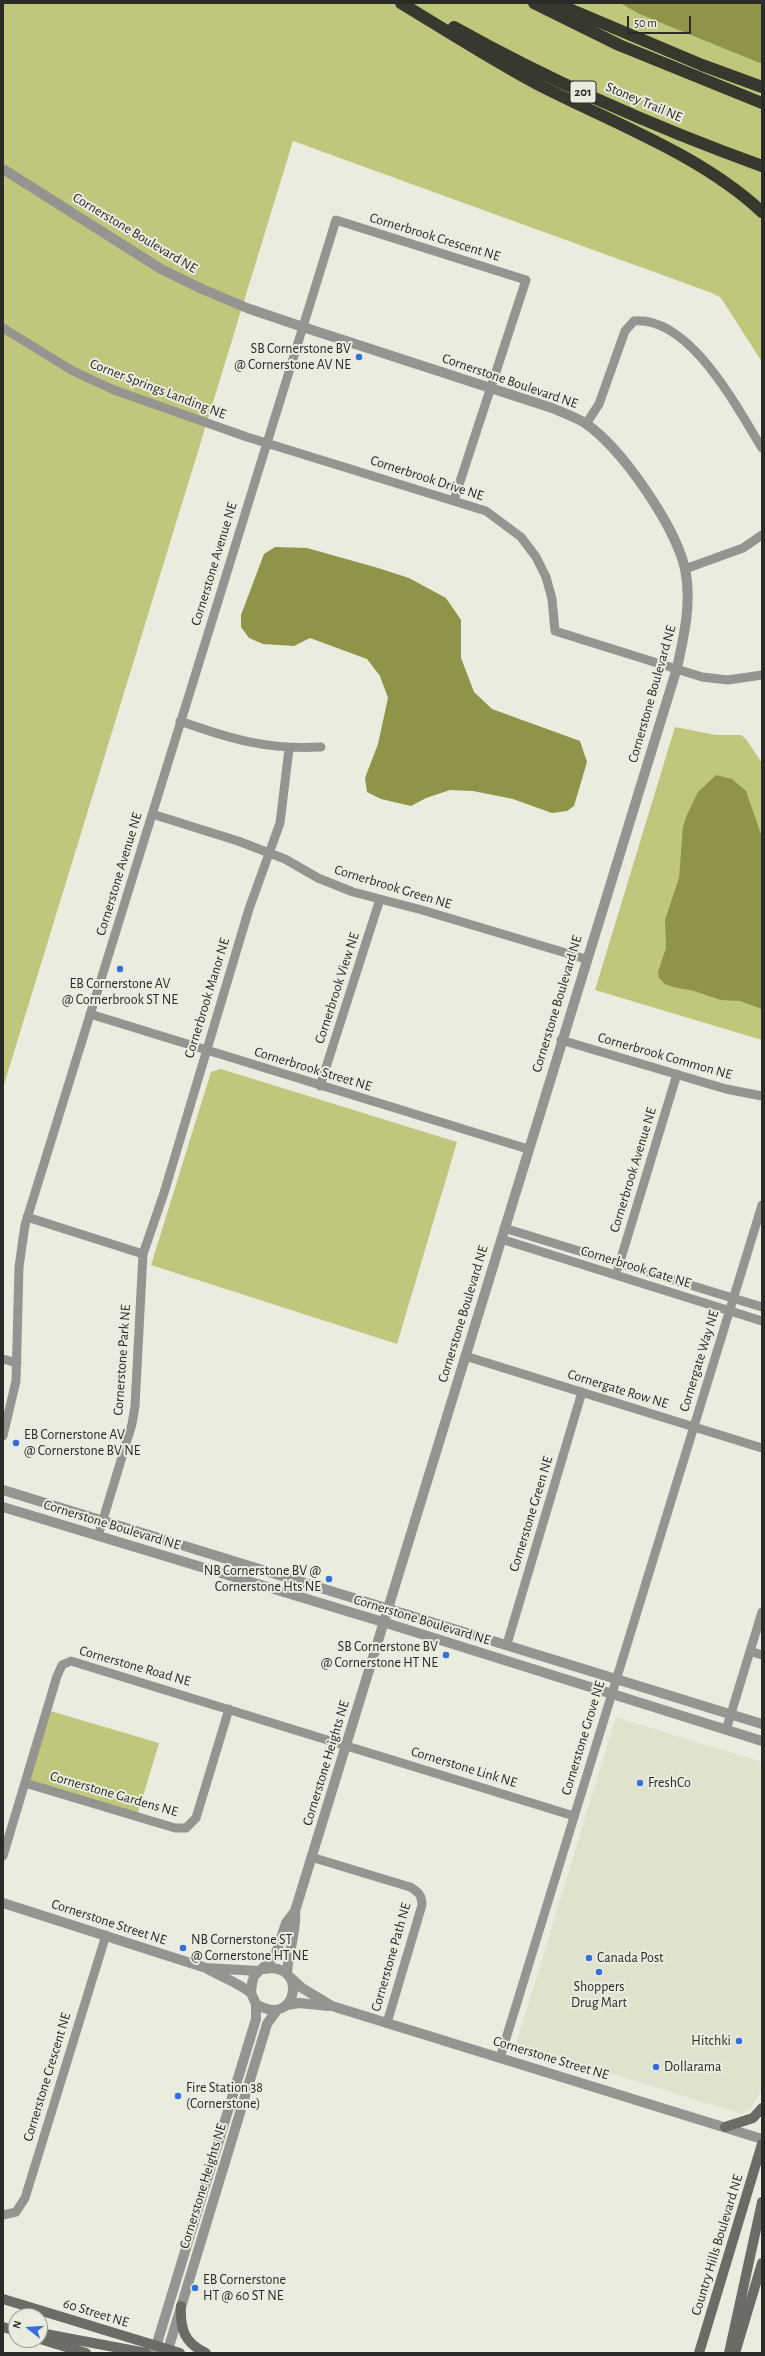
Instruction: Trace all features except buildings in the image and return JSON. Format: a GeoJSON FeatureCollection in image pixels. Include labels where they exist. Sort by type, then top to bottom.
{"type":"FeatureCollection","features":[{"type":"Feature","properties":{"kind":"highway"},"geometry":{"type":"LineString","coordinates":[[401,3],[480,52],[539,84],[662,146],[715,176],[762,212]]}},
{"type":"Feature","properties":{"kind":"highway","name":"Stoney Trail NE"},"geometry":{"type":"LineString","coordinates":[[411,3],[545,74],[629,112],[762,166]]}},
{"type":"Feature","properties":{"kind":"highway"},"geometry":{"type":"LineString","coordinates":[[534,3],[619,45],[762,103]]}},
{"type":"Feature","properties":{"kind":"highway"},"geometry":{"type":"LineString","coordinates":[[555,3],[688,59],[762,86]]}},
{"type":"Feature","properties":{"kind":"main road"},"geometry":{"type":"LineString","coordinates":[[725,2127],[753,2118],[762,2108]]}},
{"type":"Feature","properties":{"kind":"main road","name":"Country Hills Boulevard NE"},"geometry":{"type":"LineString","coordinates":[[699,2353],[762,2144]]}},
{"type":"Feature","properties":{"kind":"main road"},"geometry":{"type":"LineString","coordinates":[[729,2353],[762,2202]]}},
{"type":"Feature","properties":{"kind":"main road"},"geometry":{"type":"LineString","coordinates":[[735,2353],[762,2263]]}},
{"type":"Feature","properties":{"kind":"main road","name":"60 Street NE"},"geometry":{"type":"LineString","coordinates":[[3,2299],[162,2351],[180,2353]]}},
{"type":"Feature","properties":{"kind":"main road"},"geometry":{"type":"LineString","coordinates":[[181,2306],[181,2327],[186,2339],[191,2344],[206,2353]]}},
{"type":"Feature","properties":{"kind":"main road"},"geometry":{"type":"LineString","coordinates":[[48,2335],[146,2353]]}},
{"type":"Feature","properties":{"kind":"main road"},"geometry":{"type":"LineString","coordinates":[[48,2341],[86,2353]]}},
{"type":"Feature","properties":{"kind":"street","name":"Cornerstone Boulevard NE"},"geometry":{"type":"LineString","coordinates":[[3,169],[161,268],[247,308],[552,408],[586,424],[610,445],[649,495],[668,528],[685,569],[687,624],[677,668],[561,1040],[388,1607]]}},
{"type":"Feature","properties":{"kind":"street","name":"Cornerbrook Crescent NE"},"geometry":{"type":"LineString","coordinates":[[303,327],[336,220],[526,280],[490,388]]}},
{"type":"Feature","properties":{"kind":"street"},"geometry":{"type":"LineString","coordinates":[[586,424],[599,404],[625,331],[634,321],[640,320],[668,330],[682,339],[707,362],[762,448]]}},
{"type":"Feature","properties":{"kind":"street","name":"Cornerstone Avenue NE"},"geometry":{"type":"LineString","coordinates":[[3,1436],[13,1399],[17,1363],[19,1267],[27,1217],[303,327]]}},
{"type":"Feature","properties":{"kind":"street","name":"Corner Springs Landing NE"},"geometry":{"type":"LineString","coordinates":[[3,328],[73,371],[114,390],[266,443]]}},
{"type":"Feature","properties":{"kind":"street"},"geometry":{"type":"LineString","coordinates":[[454,500],[490,388]]}},
{"type":"Feature","properties":{"kind":"street","name":"Cornerbrook Drive NE"},"geometry":{"type":"LineString","coordinates":[[266,443],[486,511],[521,537],[546,577],[556,617],[555,631],[702,677],[728,680],[762,675]]}},
{"type":"Feature","properties":{"kind":"street"},"geometry":{"type":"LineString","coordinates":[[685,569],[742,548],[762,536]]}},
{"type":"Feature","properties":{"kind":"street"},"geometry":{"type":"LineString","coordinates":[[180,721],[232,739],[289,749],[321,747]]}},
{"type":"Feature","properties":{"kind":"street","name":"Cornerbrook Manor NE"},"geometry":{"type":"LineString","coordinates":[[143,1254],[164,1193],[249,909],[280,824],[289,749]]}},
{"type":"Feature","properties":{"kind":"street","name":"Cornerbrook Green NE"},"geometry":{"type":"LineString","coordinates":[[152,814],[238,841],[285,859],[333,885],[586,959]]}},
{"type":"Feature","properties":{"kind":"street","name":"Cornerbrook View NE"},"geometry":{"type":"LineString","coordinates":[[320,1086],[380,899]]}},
{"type":"Feature","properties":{"kind":"street","name":"Cornerbrook Street NE"},"geometry":{"type":"LineString","coordinates":[[90,1014],[528,1149]]}},
{"type":"Feature","properties":{"kind":"street","name":"Cornerbrook Common NE"},"geometry":{"type":"LineString","coordinates":[[561,1040],[726,1089],[762,1096]]}},
{"type":"Feature","properties":{"kind":"street","name":"Cornerbrook Avenue NE"},"geometry":{"type":"LineString","coordinates":[[615,1275],[677,1074]]}},
{"type":"Feature","properties":{"kind":"street","name":"Cornergate Way NE"},"geometry":{"type":"LineString","coordinates":[[693,1427],[762,1205]]}},
{"type":"Feature","properties":{"kind":"street"},"geometry":{"type":"LineString","coordinates":[[27,1217],[143,1254]]}},
{"type":"Feature","properties":{"kind":"street","name":"Cornerbrook Gate NE"},"geometry":{"type":"LineString","coordinates":[[504,1228],[619,1263],[731,1304],[762,1321]]}},
{"type":"Feature","properties":{"kind":"street","name":"Cornerbrook Gate NE"},"geometry":{"type":"LineString","coordinates":[[501,1239],[615,1275],[731,1304],[762,1307]]}},
{"type":"Feature","properties":{"kind":"street","name":"Cornerstone Park NE"},"geometry":{"type":"LineString","coordinates":[[98,1536],[132,1424],[135,1406],[143,1254]]}},
{"type":"Feature","properties":{"kind":"street","name":"Cornergate Row NE"},"geometry":{"type":"LineString","coordinates":[[465,1356],[762,1448]]}},
{"type":"Feature","properties":{"kind":"street"},"geometry":{"type":"LineString","coordinates":[[3,1359],[17,1363]]}},
{"type":"Feature","properties":{"kind":"street","name":"Cornerstone Green NE"},"geometry":{"type":"LineString","coordinates":[[507,1644],[582,1392]]}},
{"type":"Feature","properties":{"kind":"street","name":"Cornerstone Grove NE"},"geometry":{"type":"LineString","coordinates":[[500,2058],[693,1427]]}},
{"type":"Feature","properties":{"kind":"street","name":"Cornerstone Boulevard NE"},"geometry":{"type":"LineString","coordinates":[[3,1490],[388,1607],[762,1724]]}},
{"type":"Feature","properties":{"kind":"street","name":"Cornerstone Boulevard NE"},"geometry":{"type":"LineString","coordinates":[[3,1507],[383,1622],[762,1741]]}},
{"type":"Feature","properties":{"kind":"street","name":"Cornerstone Heights NE"},"geometry":{"type":"LineString","coordinates":[[162,2351],[256,2019],[256,2004],[251,1993],[252,1983],[275,1956],[286,1923],[295,1911],[388,1607]]}},
{"type":"Feature","properties":{"kind":"street"},"geometry":{"type":"LineString","coordinates":[[726,1730],[762,1612]]}},
{"type":"Feature","properties":{"kind":"street"},"geometry":{"type":"LineString","coordinates":[[750,1651],[762,1655]]}},
{"type":"Feature","properties":{"kind":"street","name":"Cornerstone Road NE"},"geometry":{"type":"LineString","coordinates":[[3,1856],[57,1676],[62,1665],[66,1662],[78,1663],[346,1746]]}},
{"type":"Feature","properties":{"kind":"street","name":"Cornerstone Gardens NE"},"geometry":{"type":"LineString","coordinates":[[25,1783],[175,1828],[186,1828],[193,1824],[196,1818],[229,1709]]}},
{"type":"Feature","properties":{"kind":"street","name":"Cornerstone Link NE"},"geometry":{"type":"LineString","coordinates":[[346,1746],[574,1816]]}},
{"type":"Feature","properties":{"kind":"street","name":"Cornerstone Path NE"},"geometry":{"type":"LineString","coordinates":[[311,1857],[410,1888],[419,1894],[422,1899],[422,1905],[387,2023]]}},
{"type":"Feature","properties":{"kind":"street","name":"Cornerstone Street NE"},"geometry":{"type":"LineString","coordinates":[[3,1903],[206,1968],[219,1976],[234,1982],[251,1993]]}},
{"type":"Feature","properties":{"kind":"street","name":"Cornerstone Heights NE"},"geometry":{"type":"LineString","coordinates":[[287,2005],[293,1994],[289,1976],[288,1955],[296,1925],[295,1911]]}},
{"type":"Feature","properties":{"kind":"street","name":"Cornerstone Crescent NE"},"geometry":{"type":"LineString","coordinates":[[3,2215],[16,2212],[25,2198],[106,1935]]}},
{"type":"Feature","properties":{"kind":"street","name":"Cornerstone Street NE"},"geometry":{"type":"LineString","coordinates":[[206,1968],[262,1970]]}},
{"type":"Feature","properties":{"kind":"street"},"geometry":{"type":"LineString","coordinates":[[262,1970],[277,1968],[289,1976]]}},
{"type":"Feature","properties":{"kind":"street","name":"Cornerstone Street NE"},"geometry":{"type":"LineString","coordinates":[[289,1976],[302,1988],[332,2006]]}},
{"type":"Feature","properties":{"kind":"street","name":"Cornerstone Street NE"},"geometry":{"type":"LineString","coordinates":[[287,2005],[299,2003],[332,2006],[762,2139]]}},
{"type":"Feature","properties":{"kind":"street"},"geometry":{"type":"LineString","coordinates":[[256,2004],[269,2010],[277,2010],[287,2005]]}},
{"type":"Feature","properties":{"kind":"street","name":"Cornerstone Heights NE"},"geometry":{"type":"LineString","coordinates":[[162,2351],[181,2306],[267,2024],[277,2010]]}},
{"type":"Feature","properties":{"kind":"shaded area"},"geometry":{"type":"Polygon","coordinates":[[[3,3],[620,3],[639,14],[762,64],[762,362],[721,298],[712,293],[293,141],[3,1088],[3,3]]]}},
{"type":"Feature","properties":{"kind":"shaded area"},"geometry":{"type":"Polygon","coordinates":[[[620,3],[762,3],[762,64],[639,14],[620,3]]]}},
{"type":"Feature","properties":{"kind":"shaded area"},"geometry":{"type":"Polygon","coordinates":[[[275,547],[307,548],[378,568],[409,578],[446,598],[461,620],[461,658],[474,692],[492,709],[580,741],[587,762],[574,806],[567,811],[552,813],[513,799],[473,791],[450,790],[426,798],[411,806],[381,799],[367,792],[365,778],[378,744],[388,698],[380,676],[367,659],[310,638],[294,646],[263,644],[249,638],[241,627],[241,615],[264,554],[275,547]]]}},
{"type":"Feature","properties":{"kind":"shaded area"},"geometry":{"type":"Polygon","coordinates":[[[675,727],[716,735],[741,735],[746,739],[762,763],[762,1040],[595,990],[675,727]]]}},
{"type":"Feature","properties":{"kind":"shaded area"},"geometry":{"type":"Polygon","coordinates":[[[716,775],[732,779],[746,791],[762,837],[762,1009],[740,1001],[721,1000],[694,991],[673,987],[665,984],[659,978],[658,972],[666,948],[665,920],[679,878],[683,827],[698,792],[716,775]]]}},
{"type":"Feature","properties":{"kind":"shaded area"},"geometry":{"type":"Polygon","coordinates":[[[221,1069],[457,1142],[397,1344],[151,1265],[211,1072],[221,1069]]]}},
{"type":"Feature","properties":{"kind":"shaded area"},"geometry":{"type":"Polygon","coordinates":[[[47,1710],[159,1743],[137,1816],[25,1783],[47,1710]]]}},
{"type":"Feature","properties":{"kind":"shaded area"},"geometry":{"type":"Polygon","coordinates":[[[618,1718],[762,1762],[762,2090],[751,2108],[742,2114],[519,2045],[517,2041],[615,1720],[618,1718]]]}},
{"type":"Feature","properties":{"kind":"place","name":"SB Cornerstone BV @ Cornerstone AV NE"},"geometry":{"type":"Point","coordinates":[359,357]}},
{"type":"Feature","properties":{"kind":"place","name":"EB Cornerstone AV @ Cornerbrook ST NE"},"geometry":{"type":"Point","coordinates":[120,969]}},
{"type":"Feature","properties":{"kind":"place","name":"EB Cornerstone AV @ Cornerstone BV NE"},"geometry":{"type":"Point","coordinates":[16,1443]}},
{"type":"Feature","properties":{"kind":"place","name":"NB Cornerstone BV @ Cornerstone Hts NE"},"geometry":{"type":"Point","coordinates":[329,1579]}},
{"type":"Feature","properties":{"kind":"place","name":"SB Cornerstone BV @ Cornerstone HT NE"},"geometry":{"type":"Point","coordinates":[446,1655]}},
{"type":"Feature","properties":{"kind":"place","name":"FreshCo"},"geometry":{"type":"Point","coordinates":[640,1783]}},
{"type":"Feature","properties":{"kind":"place","name":"NB Cornerstone ST @ Cornerstone HT NE"},"geometry":{"type":"Point","coordinates":[183,1948]}},
{"type":"Feature","properties":{"kind":"place","name":"Canada Post"},"geometry":{"type":"Point","coordinates":[589,1958]}},
{"type":"Feature","properties":{"kind":"place","name":"Shoppers Drug Mart"},"geometry":{"type":"Point","coordinates":[599,1972]}},
{"type":"Feature","properties":{"kind":"place","name":"Hitchki"},"geometry":{"type":"Point","coordinates":[739,2041]}},
{"type":"Feature","properties":{"kind":"place","name":"Dollarama"},"geometry":{"type":"Point","coordinates":[656,2067]}},
{"type":"Feature","properties":{"kind":"place","name":"Fire Station 38 (Cornerstone)"},"geometry":{"type":"Point","coordinates":[178,2096]}},
{"type":"Feature","properties":{"kind":"place","name":"EB Cornerstone HT @ 60 ST NE"},"geometry":{"type":"Point","coordinates":[195,2288]}}]}
